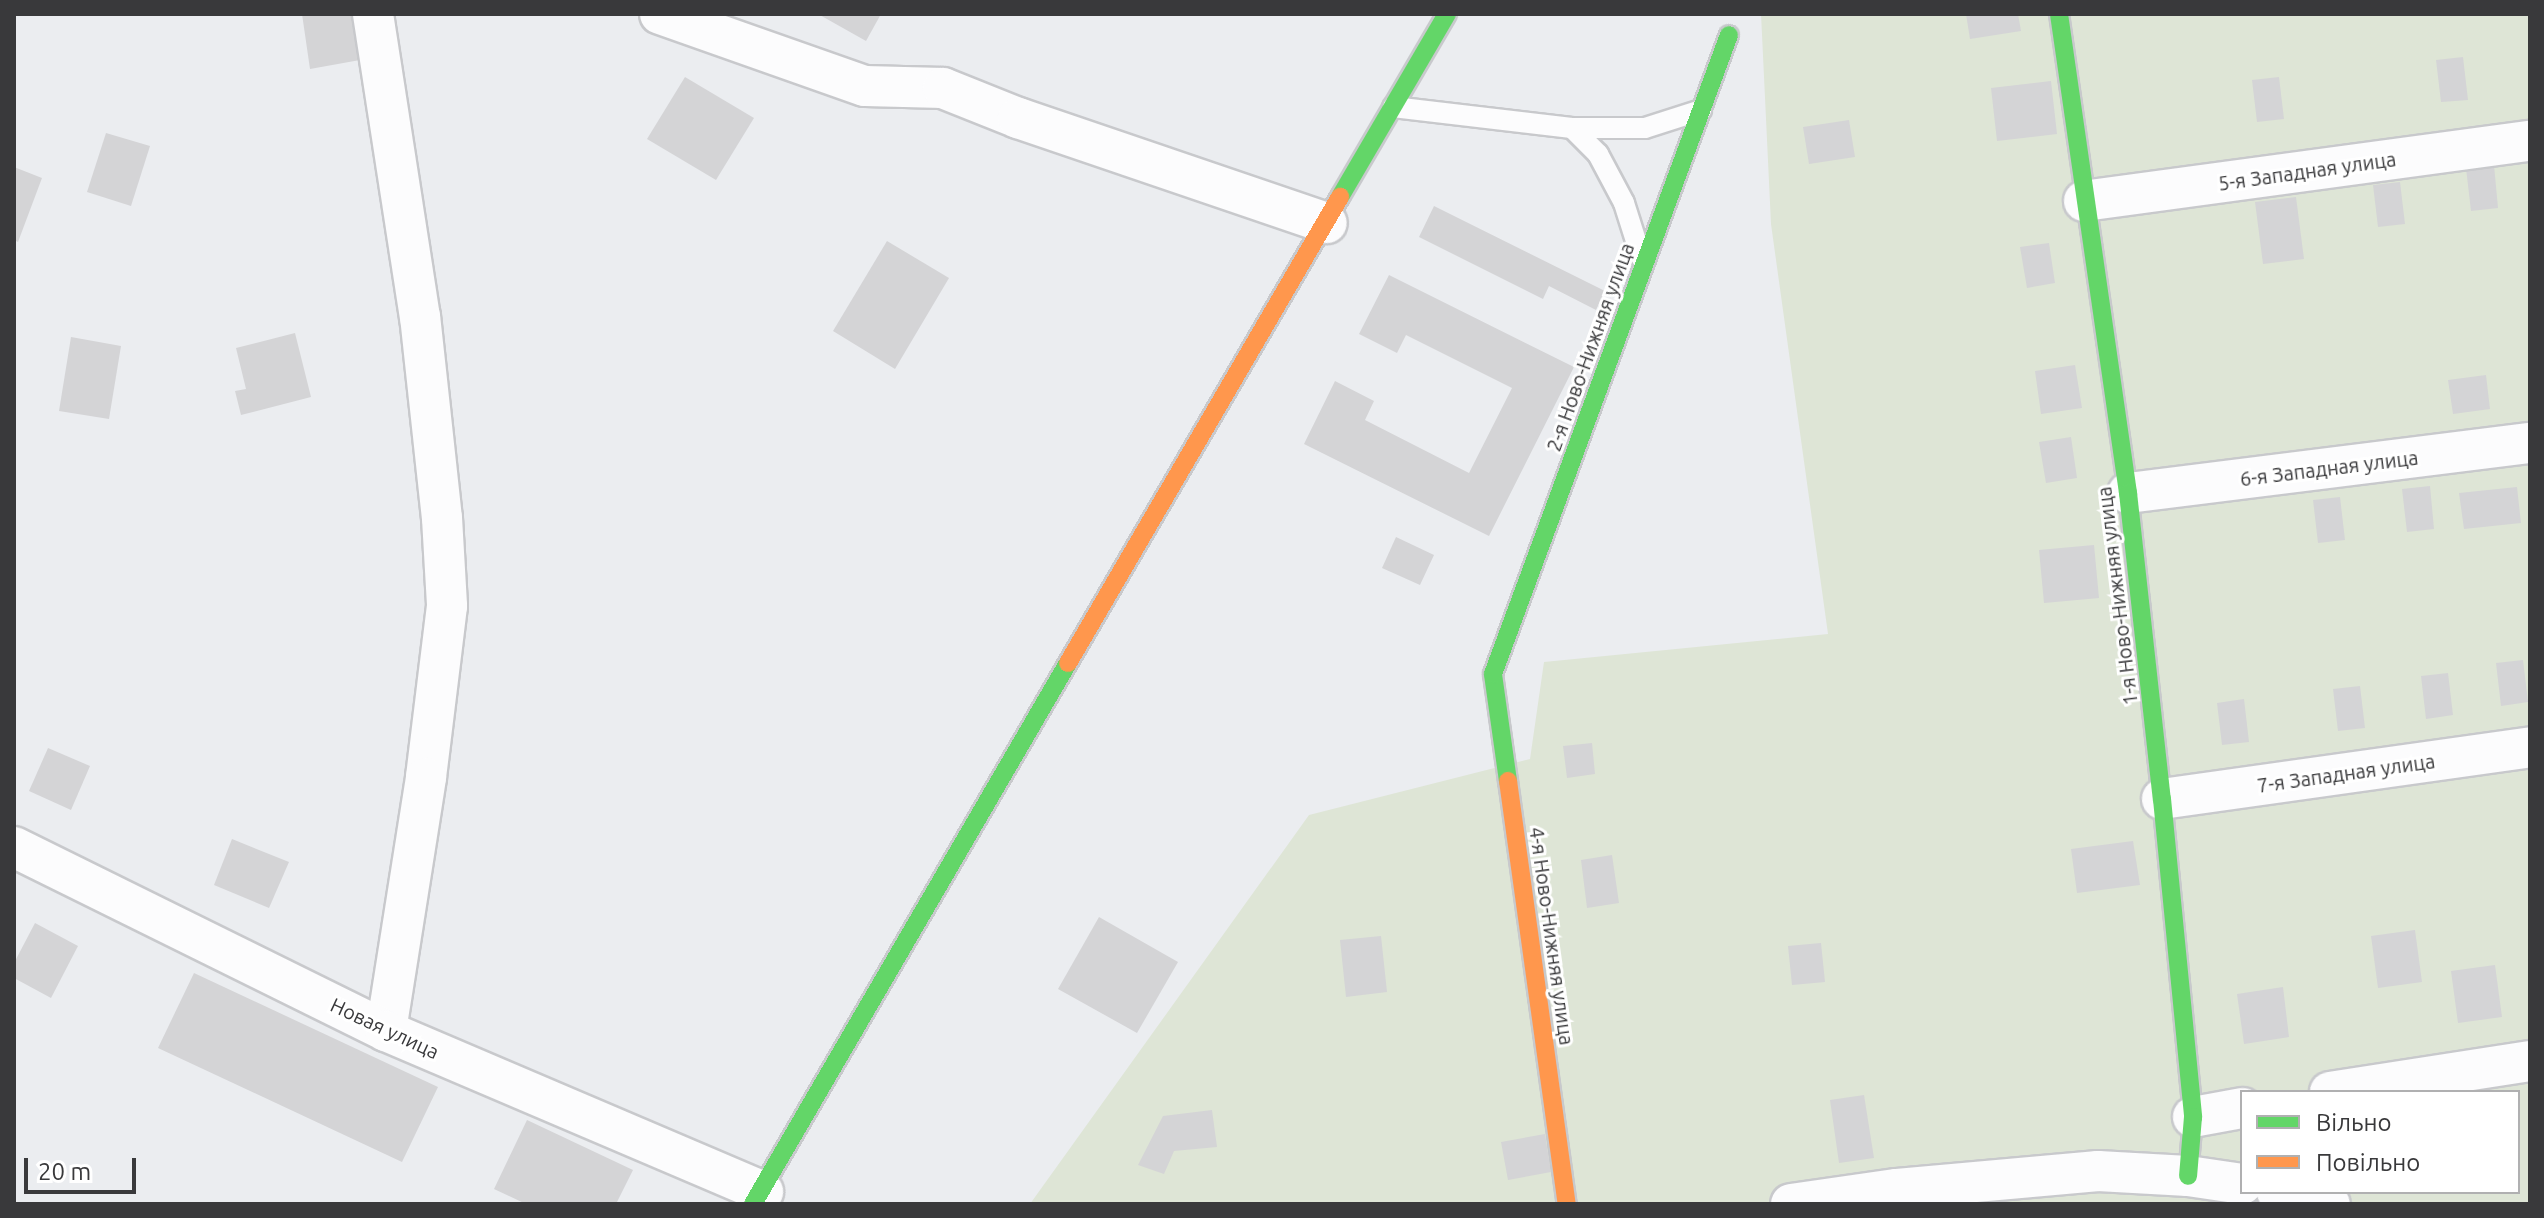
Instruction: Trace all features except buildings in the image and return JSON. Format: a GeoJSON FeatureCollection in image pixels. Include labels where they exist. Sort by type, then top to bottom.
{"type":"FeatureCollection","features":[{"type":"Feature","properties":{"kind":"street"},"geometry":{"type":"LineString","coordinates":[[373,14],[420,316],[442,518],[447,606],[426,778],[386,1031]]}},
{"type":"Feature","properties":{"kind":"street"},"geometry":{"type":"LineString","coordinates":[[660,14],[865,86],[943,88],[1018,118],[1327,223]]}},
{"type":"Feature","properties":{"kind":"street"},"geometry":{"type":"LineString","coordinates":[[758,1198],[1447,14]]}},
{"type":"Feature","properties":{"kind":"street","name":"1-я Ново-Нижняя улица"},"geometry":{"type":"LineString","coordinates":[[2059,14],[2128,493],[2193,1117],[2220,1186]]}},
{"type":"Feature","properties":{"kind":"street","name":"2-я Ново-Нижняя улица"},"geometry":{"type":"LineString","coordinates":[[1493,674],[1729,35]]}},
{"type":"Feature","properties":{"kind":"street","name":"5-я Западная улица"},"geometry":{"type":"LineString","coordinates":[[2084,201],[2530,141]]}},
{"type":"Feature","properties":{"kind":"street","name":"6-я Западная улица"},"geometry":{"type":"LineString","coordinates":[[2128,493],[2530,443]]}},
{"type":"Feature","properties":{"kind":"street","name":"4-я Ново-Нижняя улица"},"geometry":{"type":"LineString","coordinates":[[1493,674],[1567,1204]]}},
{"type":"Feature","properties":{"kind":"street","name":"7-я Западная улица"},"geometry":{"type":"LineString","coordinates":[[2162,799],[2530,747]]}},
{"type":"Feature","properties":{"kind":"street","name":"Новая улица"},"geometry":{"type":"LineString","coordinates":[[14,847],[386,1031],[758,1198]]}},
{"type":"Feature","properties":{"kind":"street"},"geometry":{"type":"LineString","coordinates":[[2343,1090],[2530,1061]]}},
{"type":"Feature","properties":{"kind":"street"},"geometry":{"type":"LineString","coordinates":[[2193,1117],[2240,1108]]}},
{"type":"Feature","properties":{"kind":"street"},"geometry":{"type":"LineString","coordinates":[[1791,1204],[1899,1197],[2098,1171],[2220,1186]]}},
{"type":"Feature","properties":{"kind":"street"},"geometry":{"type":"LineString","coordinates":[[2286,1194],[2330,1204]]}},
{"type":"Feature","properties":{"kind":"lane"},"geometry":{"type":"LineString","coordinates":[[1393,107],[1572,128],[1645,128],[1701,110]]}},
{"type":"Feature","properties":{"kind":"lane"},"geometry":{"type":"LineString","coordinates":[[1572,128],[1598,154],[1624,203],[1644,266]]}},
{"type":"Feature","properties":{"kind":"green space"},"geometry":{"type":"Polygon","coordinates":[[[1761,14],[2530,14],[2530,1204],[1030,1204],[1309,815],[1530,759],[1544,662],[1828,634],[1771,224],[1761,14]]]}},
{"type":"Feature","properties":{"kind":"traffic: fast"},"geometry":{"type":"LineString","coordinates":[[1340,197],[1447,14]]}},
{"type":"Feature","properties":{"kind":"traffic: fast"},"geometry":{"type":"LineString","coordinates":[[2059,14],[2128,493],[2162,799],[2193,1117],[2188,1176]]}},
{"type":"Feature","properties":{"kind":"traffic: fast"},"geometry":{"type":"LineString","coordinates":[[1508,781],[1493,674],[1729,35]]}},
{"type":"Feature","properties":{"kind":"traffic: fast"},"geometry":{"type":"LineString","coordinates":[[753,1204],[1068,663]]}},
{"type":"Feature","properties":{"kind":"traffic: slow"},"geometry":{"type":"LineString","coordinates":[[1068,663],[1340,197]]}},
{"type":"Feature","properties":{"kind":"traffic: slow"},"geometry":{"type":"LineString","coordinates":[[1508,781],[1567,1204]]}}]}
